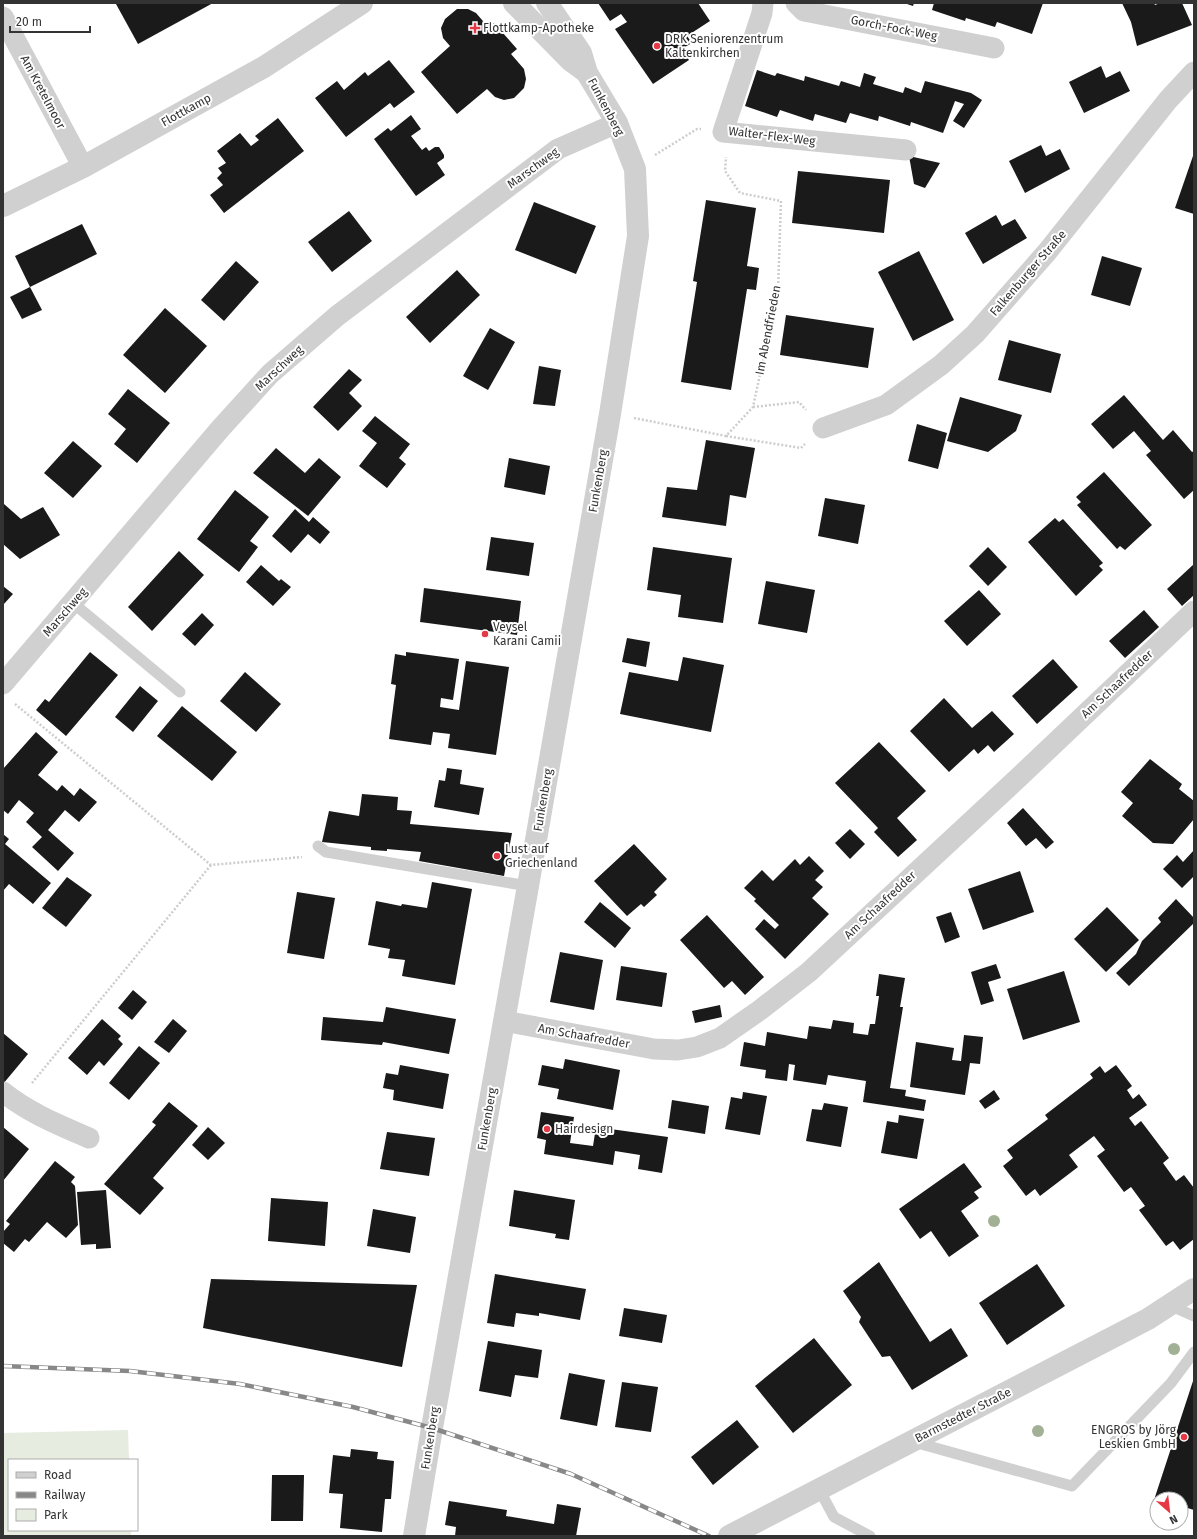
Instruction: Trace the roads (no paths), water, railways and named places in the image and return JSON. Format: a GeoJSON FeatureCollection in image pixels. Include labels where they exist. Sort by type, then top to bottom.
{"type":"FeatureCollection","features":[{"type":"Feature","properties":{"kind":"street","name":"Flottkamp"},"geometry":{"type":"LineString","coordinates":[[3,206],[83,167],[264,67],[362,3]]}},
{"type":"Feature","properties":{"kind":"street","name":"Funkenberg"},"geometry":{"type":"LineString","coordinates":[[514,3],[571,62],[587,73]]}},
{"type":"Feature","properties":{"kind":"street","name":"Funkenberg"},"geometry":{"type":"LineString","coordinates":[[414,1536],[433,1420],[610,414],[638,236],[634,169],[617,123],[587,73],[581,53],[548,3]]}},
{"type":"Feature","properties":{"kind":"street","name":"Walter-Flex-Weg"},"geometry":{"type":"LineString","coordinates":[[763,3],[762,13],[725,132],[906,150]]}},
{"type":"Feature","properties":{"kind":"street","name":"Gorch-Fock-Weg"},"geometry":{"type":"LineString","coordinates":[[796,3],[804,11],[994,48]]}},
{"type":"Feature","properties":{"kind":"street","name":"Am Kretelmoor"},"geometry":{"type":"LineString","coordinates":[[3,17],[83,167]]}},
{"type":"Feature","properties":{"kind":"street","name":"Falkenburger Straße"},"geometry":{"type":"LineString","coordinates":[[823,428],[886,405],[941,365],[975,334],[1047,252],[1168,100],[1194,72]]}},
{"type":"Feature","properties":{"kind":"street","name":"Marschweg"},"geometry":{"type":"LineString","coordinates":[[6,692],[73,603],[220,429],[270,374],[337,316],[558,149],[617,123]]}},
{"type":"Feature","properties":{"kind":"street","name":"Am Schaafredder"},"geometry":{"type":"LineString","coordinates":[[504,1022],[654,1049],[678,1050],[697,1047],[720,1038],[760,1010],[809,972],[1017,779],[1194,611]]}},
{"type":"Feature","properties":{"kind":"street"},"geometry":{"type":"LineString","coordinates":[[9,1097],[52,1122],[89,1138]]}},
{"type":"Feature","properties":{"kind":"street","name":"Barmstedter Straße"},"geometry":{"type":"LineString","coordinates":[[729,1536],[1148,1319],[1194,1289]]}},
{"type":"Feature","properties":{"kind":"lane"},"geometry":{"type":"LineString","coordinates":[[73,603],[180,692]]}},
{"type":"Feature","properties":{"kind":"lane"},"geometry":{"type":"LineString","coordinates":[[318,846],[326,852],[528,886]]}},
{"type":"Feature","properties":{"kind":"lane"},"geometry":{"type":"LineString","coordinates":[[1169,1305],[1194,1316]]}},
{"type":"Feature","properties":{"kind":"lane"},"geometry":{"type":"LineString","coordinates":[[910,1441],[1072,1486],[1171,1383],[1194,1352]]}},
{"type":"Feature","properties":{"kind":"lane"},"geometry":{"type":"LineString","coordinates":[[819,1489],[834,1517],[870,1536]]}},
{"type":"Feature","properties":{"kind":"railway"},"geometry":{"type":"LineString","coordinates":[[3,1366],[130,1371],[240,1384],[353,1407],[432,1428],[571,1474],[709,1536]]}},
{"type":"Feature","properties":{"kind":"place","name":"Flottkamp-Apotheke"},"geometry":{"type":"Point","coordinates":[475,28]}},
{"type":"Feature","properties":{"kind":"place","name":"DRK Seniorenzentrum Kaltenkirchen"},"geometry":{"type":"Point","coordinates":[657,46]}},
{"type":"Feature","properties":{"kind":"place","name":"Veysel Karani Camii"},"geometry":{"type":"Point","coordinates":[485,634]}},
{"type":"Feature","properties":{"kind":"place","name":"Lust auf Griechenland"},"geometry":{"type":"Point","coordinates":[497,856]}},
{"type":"Feature","properties":{"kind":"place","name":"Hairdesign"},"geometry":{"type":"Point","coordinates":[547,1129]}},
{"type":"Feature","properties":{"kind":"place","name":"ENGROS by Jörg Leskien GmbH"},"geometry":{"type":"Point","coordinates":[1184,1437]}}]}
